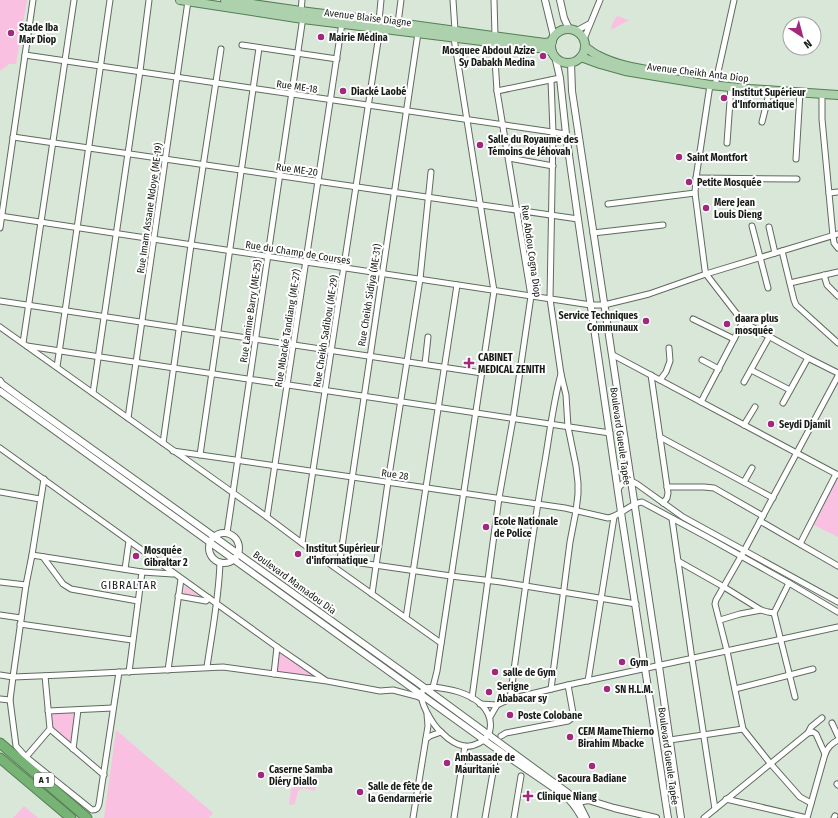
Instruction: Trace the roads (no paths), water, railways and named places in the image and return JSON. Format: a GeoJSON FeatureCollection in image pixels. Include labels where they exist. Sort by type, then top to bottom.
{"type":"FeatureCollection","features":[{"type":"Feature","properties":{"kind":"highway","name":"A 1"},"geometry":{"type":"LineString","coordinates":[[0,743],[87,818]]}},
{"type":"Feature","properties":{"kind":"highway","name":"A 1"},"geometry":{"type":"LineString","coordinates":[[0,758],[71,818]]}},
{"type":"Feature","properties":{"kind":"main road","name":"Avenue Blaise Diagne"},"geometry":{"type":"LineString","coordinates":[[225,0],[342,23],[398,23],[454,34],[528,44],[546,49],[553,54]]}},
{"type":"Feature","properties":{"kind":"main road","name":"Avenue Blaise Diagne"},"geometry":{"type":"LineString","coordinates":[[184,1],[379,24],[418,33],[454,34]]}},
{"type":"Feature","properties":{"kind":"main road"},"geometry":{"type":"LineString","coordinates":[[573,30],[581,34],[584,38],[586,47],[581,57],[576,61],[566,63],[561,61],[553,54],[551,47],[553,40],[560,31],[573,30]]}},
{"type":"Feature","properties":{"kind":"main road","name":"Avenue Blaise Diagne"},"geometry":{"type":"LineString","coordinates":[[528,44],[545,43],[553,40]]}},
{"type":"Feature","properties":{"kind":"main road","name":"Avenue Cheikh Anta Diop"},"geometry":{"type":"LineString","coordinates":[[586,47],[598,56],[623,65],[731,87],[838,95]]}},
{"type":"Feature","properties":{"kind":"main road","name":"Avenue Cheikh Anta Diop"},"geometry":{"type":"LineString","coordinates":[[581,57],[625,72],[713,83],[838,90]]}},
{"type":"Feature","properties":{"kind":"street"},"geometry":{"type":"LineString","coordinates":[[0,228],[33,0]]}},
{"type":"Feature","properties":{"kind":"street"},"geometry":{"type":"LineString","coordinates":[[25,344],[29,305],[74,0]]}},
{"type":"Feature","properties":{"kind":"street"},"geometry":{"type":"LineString","coordinates":[[57,367],[110,0]]}},
{"type":"Feature","properties":{"kind":"street"},"geometry":{"type":"LineString","coordinates":[[93,393],[140,72],[149,0]]}},
{"type":"Feature","properties":{"kind":"street","name":"Rue Lamine Barry (ME-25)"},"geometry":{"type":"LineString","coordinates":[[227,533],[228,518],[298,53],[302,0]]}},
{"type":"Feature","properties":{"kind":"street","name":"Rue Cheikh Sadibou (ME-29)"},"geometry":{"type":"LineString","coordinates":[[302,543],[368,105],[381,0]]}},
{"type":"Feature","properties":{"kind":"street"},"geometry":{"type":"LineString","coordinates":[[398,23],[401,0]]}},
{"type":"Feature","properties":{"kind":"street"},"geometry":{"type":"LineString","coordinates":[[433,687],[437,671],[494,291],[454,34],[454,0]]}},
{"type":"Feature","properties":{"kind":"street","name":"Rue Abdou Cogna Diop"},"geometry":{"type":"LineString","coordinates":[[472,698],[499,498],[513,419],[531,296],[497,91],[494,0]]}},
{"type":"Feature","properties":{"kind":"street"},"geometry":{"type":"LineString","coordinates":[[545,0],[553,40]]}},
{"type":"Feature","properties":{"kind":"street"},"geometry":{"type":"LineString","coordinates":[[560,0],[564,18],[573,30],[590,24]]}},
{"type":"Feature","properties":{"kind":"street"},"geometry":{"type":"LineString","coordinates":[[584,38],[600,0]]}},
{"type":"Feature","properties":{"kind":"street"},"geometry":{"type":"LineString","coordinates":[[734,0],[713,83],[696,178],[695,194],[706,274],[743,322],[838,374],[762,519],[715,604],[727,651],[743,729],[800,797],[811,803]]}},
{"type":"Feature","properties":{"kind":"street","name":"Rue Imam Assane Ndoye (ME-19)"},"geometry":{"type":"LineString","coordinates":[[128,418],[153,239],[166,159],[184,1]]}},
{"type":"Feature","properties":{"kind":"street","name":"Rue Mbacké Tandiang (ME-27)"},"geometry":{"type":"LineString","coordinates":[[267,517],[342,23]]}},
{"type":"Feature","properties":{"kind":"street","name":"Rue Cheikh Sidiya (ME-31)"},"geometry":{"type":"LineString","coordinates":[[340,560],[351,477],[418,33]]}},
{"type":"Feature","properties":{"kind":"street"},"geometry":{"type":"LineString","coordinates":[[242,45],[337,59]]}},
{"type":"Feature","properties":{"kind":"street"},"geometry":{"type":"LineString","coordinates":[[200,455],[259,48]]}},
{"type":"Feature","properties":{"kind":"street"},"geometry":{"type":"LineString","coordinates":[[163,443],[221,49]]}},
{"type":"Feature","properties":{"kind":"street","name":"Boulevard Gueule Tapée"},"geometry":{"type":"LineString","coordinates":[[553,54],[560,78],[578,220],[668,818]]}},
{"type":"Feature","properties":{"kind":"street","name":"Rue ME-18"},"geometry":{"type":"LineString","coordinates":[[25,55],[566,134]]}},
{"type":"Feature","properties":{"kind":"street","name":"Boulevard Gueule Tapée"},"geometry":{"type":"LineString","coordinates":[[571,63],[572,86],[593,233],[613,355],[682,818]]}},
{"type":"Feature","properties":{"kind":"street"},"geometry":{"type":"LineString","coordinates":[[497,91],[560,78]]}},
{"type":"Feature","properties":{"kind":"street"},"geometry":{"type":"LineString","coordinates":[[551,80],[553,166],[550,299],[561,374],[566,395],[568,427],[578,482],[576,511],[570,542],[551,689]]}},
{"type":"Feature","properties":{"kind":"street"},"geometry":{"type":"LineString","coordinates":[[727,143],[731,87]]}},
{"type":"Feature","properties":{"kind":"street"},"geometry":{"type":"LineString","coordinates":[[762,122],[770,90]]}},
{"type":"Feature","properties":{"kind":"street"},"geometry":{"type":"LineString","coordinates":[[796,159],[800,92]]}},
{"type":"Feature","properties":{"kind":"street"},"geometry":{"type":"LineString","coordinates":[[822,94],[822,119],[829,193],[835,235],[834,243],[838,248]]}},
{"type":"Feature","properties":{"kind":"street","name":"Rue ME-20"},"geometry":{"type":"LineString","coordinates":[[13,137],[578,220]]}},
{"type":"Feature","properties":{"kind":"street"},"geometry":{"type":"LineString","coordinates":[[509,158],[553,166]]}},
{"type":"Feature","properties":{"kind":"street"},"geometry":{"type":"LineString","coordinates":[[372,594],[420,279],[431,172]]}},
{"type":"Feature","properties":{"kind":"street"},"geometry":{"type":"LineString","coordinates":[[696,178],[797,179]]}},
{"type":"Feature","properties":{"kind":"street"},"geometry":{"type":"LineString","coordinates":[[829,193],[838,192]]}},
{"type":"Feature","properties":{"kind":"street"},"geometry":{"type":"LineString","coordinates":[[608,204],[695,194]]}},
{"type":"Feature","properties":{"kind":"street","name":"Rue du Champ de Courses"},"geometry":{"type":"LineString","coordinates":[[1,216],[591,305],[604,305],[648,294],[706,274],[835,235]]}},
{"type":"Feature","properties":{"kind":"street"},"geometry":{"type":"LineString","coordinates":[[593,233],[663,225]]}},
{"type":"Feature","properties":{"kind":"street"},"geometry":{"type":"LineString","coordinates":[[752,226],[768,288]]}},
{"type":"Feature","properties":{"kind":"street"},"geometry":{"type":"LineString","coordinates":[[769,226],[775,253]]}},
{"type":"Feature","properties":{"kind":"street"},"geometry":{"type":"LineString","coordinates":[[782,251],[796,305],[838,342]]}},
{"type":"Feature","properties":{"kind":"street"},"geometry":{"type":"LineString","coordinates":[[790,283],[838,272]]}},
{"type":"Feature","properties":{"kind":"street"},"geometry":{"type":"LineString","coordinates":[[824,275],[827,285],[838,296]]}},
{"type":"Feature","properties":{"kind":"street"},"geometry":{"type":"LineString","coordinates":[[406,618],[457,285]]}},
{"type":"Feature","properties":{"kind":"street"},"geometry":{"type":"LineString","coordinates":[[0,301],[482,373]]}},
{"type":"Feature","properties":{"kind":"street"},"geometry":{"type":"LineString","coordinates":[[694,319],[734,339]]}},
{"type":"Feature","properties":{"kind":"street"},"geometry":{"type":"LineString","coordinates":[[701,402],[743,322]]}},
{"type":"Feature","properties":{"kind":"street"},"geometry":{"type":"LineString","coordinates":[[0,327],[267,517],[440,643]]}},
{"type":"Feature","properties":{"kind":"street"},"geometry":{"type":"LineString","coordinates":[[426,364],[428,337]]}},
{"type":"Feature","properties":{"kind":"street"},"geometry":{"type":"LineString","coordinates":[[744,382],[769,337]]}},
{"type":"Feature","properties":{"kind":"street"},"geometry":{"type":"LineString","coordinates":[[25,344],[174,368],[610,433]]}},
{"type":"Feature","properties":{"kind":"street"},"geometry":{"type":"LineString","coordinates":[[660,380],[666,372],[670,361],[669,348]]}},
{"type":"Feature","properties":{"kind":"street"},"geometry":{"type":"LineString","coordinates":[[613,355],[837,474],[800,544]]}},
{"type":"Feature","properties":{"kind":"street"},"geometry":{"type":"LineString","coordinates":[[783,404],[808,358]]}},
{"type":"Feature","properties":{"kind":"street"},"geometry":{"type":"LineString","coordinates":[[702,360],[718,369]]}},
{"type":"Feature","properties":{"kind":"street"},"geometry":{"type":"LineString","coordinates":[[751,370],[790,390]]}},
{"type":"Feature","properties":{"kind":"street"},"geometry":{"type":"LineString","coordinates":[[510,699],[537,504],[555,395],[561,374]]}},
{"type":"Feature","properties":{"kind":"street"},"geometry":{"type":"LineString","coordinates":[[651,375],[668,495],[663,503]]}},
{"type":"Feature","properties":{"kind":"street","name":"Boulevard Mamadou Dia"},"geometry":{"type":"LineString","coordinates":[[0,381],[212,540]]}},
{"type":"Feature","properties":{"kind":"street","name":"Boulevard Mamadou Dia"},"geometry":{"type":"LineString","coordinates":[[0,391],[425,688],[567,792],[578,802]]}},
{"type":"Feature","properties":{"kind":"street"},"geometry":{"type":"LineString","coordinates":[[555,395],[566,395]]}},
{"type":"Feature","properties":{"kind":"street"},"geometry":{"type":"LineString","coordinates":[[744,425],[755,406]]}},
{"type":"Feature","properties":{"kind":"street"},"geometry":{"type":"LineString","coordinates":[[660,437],[773,498]]}},
{"type":"Feature","properties":{"kind":"street"},"geometry":{"type":"LineString","coordinates":[[0,448],[181,579],[327,681]]}},
{"type":"Feature","properties":{"kind":"street","name":"Rue 28"},"geometry":{"type":"LineString","coordinates":[[173,451],[499,498],[608,518],[614,517]]}},
{"type":"Feature","properties":{"kind":"street"},"geometry":{"type":"LineString","coordinates":[[744,482],[752,468]]}},
{"type":"Feature","properties":{"kind":"street"},"geometry":{"type":"LineString","coordinates":[[44,479],[12,677],[10,700],[16,746],[26,757],[92,810],[98,809],[100,804],[119,672]]}},
{"type":"Feature","properties":{"kind":"street"},"geometry":{"type":"LineString","coordinates":[[618,489],[624,482],[631,480],[683,517],[838,602]]}},
{"type":"Feature","properties":{"kind":"street"},"geometry":{"type":"LineString","coordinates":[[667,487],[714,488],[800,544],[838,566]]}},
{"type":"Feature","properties":{"kind":"street"},"geometry":{"type":"LineString","coordinates":[[0,492],[40,499]]}},
{"type":"Feature","properties":{"kind":"street"},"geometry":{"type":"LineString","coordinates":[[588,681],[614,517],[638,502],[645,504],[741,556],[838,612]]}},
{"type":"Feature","properties":{"kind":"street"},"geometry":{"type":"LineString","coordinates":[[672,519],[715,809]]}},
{"type":"Feature","properties":{"kind":"street"},"geometry":{"type":"LineString","coordinates":[[220,533],[227,533],[238,541],[239,547],[236,557],[226,563],[215,559],[211,554],[210,549],[212,540],[220,533]]}},
{"type":"Feature","properties":{"kind":"street"},"geometry":{"type":"LineString","coordinates":[[125,569],[129,540]]}},
{"type":"Feature","properties":{"kind":"street"},"geometry":{"type":"LineString","coordinates":[[32,555],[142,572],[174,574]]}},
{"type":"Feature","properties":{"kind":"street"},"geometry":{"type":"LineString","coordinates":[[43,557],[63,584],[71,589],[138,601]]}},
{"type":"Feature","properties":{"kind":"street","name":"Boulevard Mamadou Dia"},"geometry":{"type":"LineString","coordinates":[[236,557],[421,696],[569,799]]}},
{"type":"Feature","properties":{"kind":"street"},"geometry":{"type":"LineString","coordinates":[[328,562],[340,560],[488,580],[636,604]]}},
{"type":"Feature","properties":{"kind":"street"},"geometry":{"type":"LineString","coordinates":[[678,561],[761,610],[774,613]]}},
{"type":"Feature","properties":{"kind":"street"},"geometry":{"type":"LineString","coordinates":[[207,667],[220,582],[220,562]]}},
{"type":"Feature","properties":{"kind":"street"},"geometry":{"type":"LineString","coordinates":[[129,672],[142,572]]}},
{"type":"Feature","properties":{"kind":"street"},"geometry":{"type":"LineString","coordinates":[[168,670],[181,579]]}},
{"type":"Feature","properties":{"kind":"street"},"geometry":{"type":"LineString","coordinates":[[0,582],[26,585]]}},
{"type":"Feature","properties":{"kind":"street"},"geometry":{"type":"LineString","coordinates":[[789,583],[774,613],[795,697]]}},
{"type":"Feature","properties":{"kind":"street"},"geometry":{"type":"LineString","coordinates":[[178,596],[206,601],[209,598]]}},
{"type":"Feature","properties":{"kind":"street"},"geometry":{"type":"LineString","coordinates":[[720,620],[761,610]]}},
{"type":"Feature","properties":{"kind":"street"},"geometry":{"type":"LineString","coordinates":[[0,615],[21,618]]}},
{"type":"Feature","properties":{"kind":"street"},"geometry":{"type":"LineString","coordinates":[[20,624],[132,640]]}},
{"type":"Feature","properties":{"kind":"street"},"geometry":{"type":"LineString","coordinates":[[480,704],[496,705],[510,699],[568,685],[838,627]]}},
{"type":"Feature","properties":{"kind":"street"},"geometry":{"type":"LineString","coordinates":[[274,674],[277,647]]}},
{"type":"Feature","properties":{"kind":"street"},"geometry":{"type":"LineString","coordinates":[[0,675],[12,677],[45,676],[223,667],[327,681],[380,692],[393,690],[421,696]]}},
{"type":"Feature","properties":{"kind":"street"},"geometry":{"type":"LineString","coordinates":[[735,689],[813,669]]}},
{"type":"Feature","properties":{"kind":"street"},"geometry":{"type":"LineString","coordinates":[[45,676],[50,729],[104,775]]}},
{"type":"Feature","properties":{"kind":"street"},"geometry":{"type":"LineString","coordinates":[[501,736],[506,733],[568,721],[571,719],[573,717],[573,713],[568,685]]}},
{"type":"Feature","properties":{"kind":"street"},"geometry":{"type":"LineString","coordinates":[[413,818],[428,726],[426,711],[421,696],[425,688],[433,687],[462,692],[480,704],[490,717]]}},
{"type":"Feature","properties":{"kind":"street"},"geometry":{"type":"LineString","coordinates":[[0,699],[10,700]]}},
{"type":"Feature","properties":{"kind":"street"},"geometry":{"type":"LineString","coordinates":[[426,711],[441,732],[454,742],[465,746],[474,745],[484,740],[489,734],[490,717],[496,705]]}},
{"type":"Feature","properties":{"kind":"street"},"geometry":{"type":"LineString","coordinates":[[48,711],[113,708]]}},
{"type":"Feature","properties":{"kind":"street"},"geometry":{"type":"LineString","coordinates":[[73,749],[78,710]]}},
{"type":"Feature","properties":{"kind":"street"},"geometry":{"type":"LineString","coordinates":[[704,818],[808,733],[811,727],[822,718]]}},
{"type":"Feature","properties":{"kind":"street"},"geometry":{"type":"LineString","coordinates":[[832,723],[838,736]]}},
{"type":"Feature","properties":{"kind":"street"},"geometry":{"type":"LineString","coordinates":[[26,757],[50,729]]}},
{"type":"Feature","properties":{"kind":"street"},"geometry":{"type":"LineString","coordinates":[[670,740],[743,729]]}},
{"type":"Feature","properties":{"kind":"street"},"geometry":{"type":"LineString","coordinates":[[426,738],[441,732]]}},
{"type":"Feature","properties":{"kind":"street"},"geometry":{"type":"LineString","coordinates":[[808,733],[813,732],[816,734],[825,754]]}},
{"type":"Feature","properties":{"kind":"street"},"geometry":{"type":"LineString","coordinates":[[726,799],[807,818],[825,754],[829,746],[838,740]]}},
{"type":"Feature","properties":{"kind":"street"},"geometry":{"type":"LineString","coordinates":[[454,818],[465,746]]}},
{"type":"Feature","properties":{"kind":"street"},"geometry":{"type":"LineString","coordinates":[[485,818],[496,755]]}},
{"type":"Feature","properties":{"kind":"street"},"geometry":{"type":"LineString","coordinates":[[514,818],[521,776]]}},
{"type":"Feature","properties":{"kind":"street"},"geometry":{"type":"LineString","coordinates":[[569,799],[578,802],[588,800],[656,818]]}},
{"type":"Feature","properties":{"kind":"street"},"geometry":{"type":"LineString","coordinates":[[569,799],[584,818]]}},
{"type":"Feature","properties":{"kind":"street"},"geometry":{"type":"LineString","coordinates":[[584,818],[585,805],[588,800]]}},
{"type":"Feature","properties":{"kind":"street"},"geometry":{"type":"LineString","coordinates":[[578,802],[584,818]]}},
{"type":"Feature","properties":{"kind":"place","name":"Stade Iba Mar Diop"},"geometry":{"type":"Point","coordinates":[11,33]}},
{"type":"Feature","properties":{"kind":"place","name":"Mairie Médina"},"geometry":{"type":"Point","coordinates":[321,37]}},
{"type":"Feature","properties":{"kind":"place","name":"Mosquee Abdoul Azize Sy Dabakh Medina"},"geometry":{"type":"Point","coordinates":[543,56]}},
{"type":"Feature","properties":{"kind":"place","name":"Diacké Laobé"},"geometry":{"type":"Point","coordinates":[343,91]}},
{"type":"Feature","properties":{"kind":"place","name":"Institut Supérieur d'Informatique"},"geometry":{"type":"Point","coordinates":[724,98]}},
{"type":"Feature","properties":{"kind":"place","name":"Salle du Royaume des Témoins de Jéhovah"},"geometry":{"type":"Point","coordinates":[480,145]}},
{"type":"Feature","properties":{"kind":"place","name":"Saint Montfort"},"geometry":{"type":"Point","coordinates":[679,157]}},
{"type":"Feature","properties":{"kind":"place","name":"Petite Mosquée"},"geometry":{"type":"Point","coordinates":[689,182]}},
{"type":"Feature","properties":{"kind":"place","name":"Mere Jean Louis Dieng"},"geometry":{"type":"Point","coordinates":[706,208]}},
{"type":"Feature","properties":{"kind":"place","name":"Service Techniques Communaux"},"geometry":{"type":"Point","coordinates":[646,321]}},
{"type":"Feature","properties":{"kind":"place","name":"daara plus mosquée"},"geometry":{"type":"Point","coordinates":[727,324]}},
{"type":"Feature","properties":{"kind":"place","name":"CABINET MEDICAL ZENITH"},"geometry":{"type":"Point","coordinates":[469,363]}},
{"type":"Feature","properties":{"kind":"place","name":"Seydi Djamil"},"geometry":{"type":"Point","coordinates":[771,424]}},
{"type":"Feature","properties":{"kind":"place","name":"Ecole Nationale de Police"},"geometry":{"type":"Point","coordinates":[486,527]}},
{"type":"Feature","properties":{"kind":"place","name":"Institut Supérieur d'informatique"},"geometry":{"type":"Point","coordinates":[298,554]}},
{"type":"Feature","properties":{"kind":"place","name":"Mosquée Gibraltar 2"},"geometry":{"type":"Point","coordinates":[136,556]}},
{"type":"Feature","properties":{"kind":"place","name":"Gym"},"geometry":{"type":"Point","coordinates":[622,662]}},
{"type":"Feature","properties":{"kind":"place","name":"salle de Gym"},"geometry":{"type":"Point","coordinates":[495,672]}},
{"type":"Feature","properties":{"kind":"place","name":"SN H.L.M."},"geometry":{"type":"Point","coordinates":[607,689]}},
{"type":"Feature","properties":{"kind":"place","name":"Serigne Ababacar sy"},"geometry":{"type":"Point","coordinates":[489,692]}},
{"type":"Feature","properties":{"kind":"place","name":"Poste Colobane"},"geometry":{"type":"Point","coordinates":[510,715]}},
{"type":"Feature","properties":{"kind":"place","name":"CEM MameThierno Birahim Mbacke"},"geometry":{"type":"Point","coordinates":[570,737]}},
{"type":"Feature","properties":{"kind":"place","name":"Ambassade de Mauritanie"},"geometry":{"type":"Point","coordinates":[447,763]}},
{"type":"Feature","properties":{"kind":"place","name":"Sacoura Badiane"},"geometry":{"type":"Point","coordinates":[592,766]}},
{"type":"Feature","properties":{"kind":"place","name":"Caserne Samba Diéry Diallo"},"geometry":{"type":"Point","coordinates":[261,775]}},
{"type":"Feature","properties":{"kind":"place","name":"Salle de fête de la Gendarmerie"},"geometry":{"type":"Point","coordinates":[360,792]}},
{"type":"Feature","properties":{"kind":"place","name":"Clinique Niang"},"geometry":{"type":"Point","coordinates":[528,796]}},
{"type":"Feature","properties":{"kind":"district","name":"GIBRALTAR"},"geometry":{"type":"Point","coordinates":[129,585]}}]}
